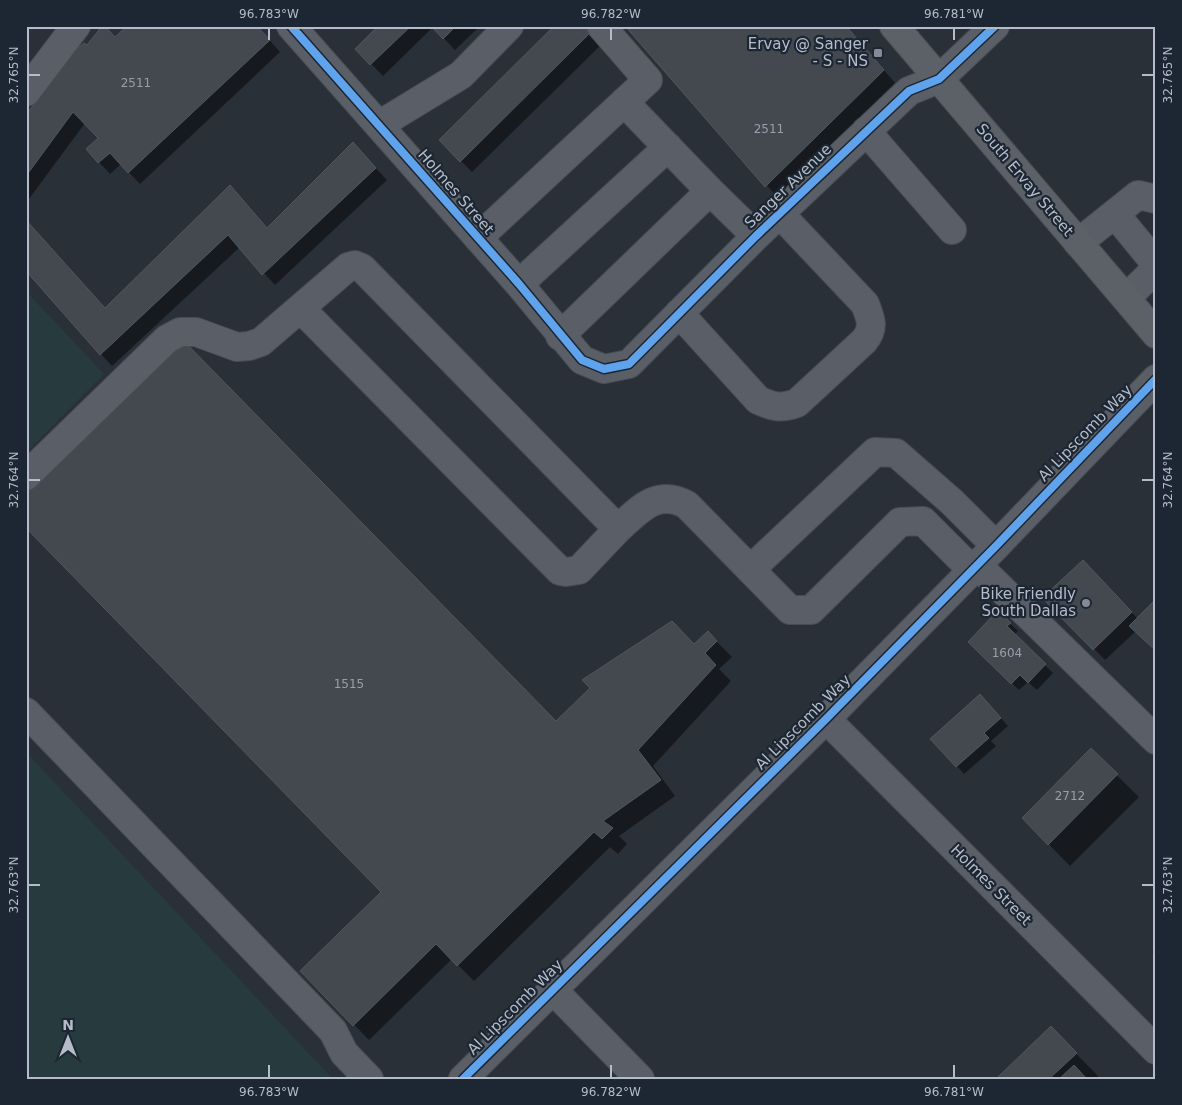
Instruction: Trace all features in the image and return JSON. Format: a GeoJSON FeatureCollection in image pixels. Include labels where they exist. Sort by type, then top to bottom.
{"type":"FeatureCollection","features":[{"type":"Feature","properties":{"kind":"main road","name":"South Ervay Street"},"geometry":{"type":"LineString","coordinates":[[894,26],[1156,334]]}},
{"type":"Feature","properties":{"kind":"street"},"geometry":{"type":"LineString","coordinates":[[26,92],[76,26]]}},
{"type":"Feature","properties":{"kind":"street","name":"Holmes Street"},"geometry":{"type":"LineString","coordinates":[[291,26],[519,284],[560,336],[582,360],[604,369]]}},
{"type":"Feature","properties":{"kind":"street"},"geometry":{"type":"LineString","coordinates":[[379,125],[461,75],[510,26]]}},
{"type":"Feature","properties":{"kind":"street"},"geometry":{"type":"LineString","coordinates":[[478,238],[648,80],[601,26]]}},
{"type":"Feature","properties":{"kind":"street","name":"Sanger Avenue"},"geometry":{"type":"LineString","coordinates":[[604,369],[629,364],[779,213],[909,91],[939,79],[995,26]]}},
{"type":"Feature","properties":{"kind":"street"},"geometry":{"type":"LineString","coordinates":[[624,102],[710,192],[756,236]]}},
{"type":"Feature","properties":{"kind":"street"},"geometry":{"type":"LineString","coordinates":[[866,131],[952,230]]}},
{"type":"Feature","properties":{"kind":"street"},"geometry":{"type":"LineString","coordinates":[[519,284],[668,147]]}},
{"type":"Feature","properties":{"kind":"street"},"geometry":{"type":"LineString","coordinates":[[560,336],[710,192]]}},
{"type":"Feature","properties":{"kind":"street"},"geometry":{"type":"LineString","coordinates":[[1078,242],[1138,195],[1156,199]]}},
{"type":"Feature","properties":{"kind":"street"},"geometry":{"type":"LineString","coordinates":[[679,313],[758,400],[772,407],[786,407],[797,403],[864,341],[871,332],[872,320],[865,304],[779,213]]}},
{"type":"Feature","properties":{"kind":"street"},"geometry":{"type":"LineString","coordinates":[[1115,214],[1156,264]]}},
{"type":"Feature","properties":{"kind":"street"},"geometry":{"type":"LineString","coordinates":[[26,476],[166,339],[180,332],[196,332],[237,347],[261,342],[348,267],[355,265],[362,268],[618,529]]}},
{"type":"Feature","properties":{"kind":"street"},"geometry":{"type":"LineString","coordinates":[[1126,298],[1156,269]]}},
{"type":"Feature","properties":{"kind":"street"},"geometry":{"type":"LineString","coordinates":[[301,309],[560,571],[579,570],[618,529],[646,504],[667,498],[678,499],[688,505],[790,610],[811,610],[900,522],[923,521],[1156,740]]}},
{"type":"Feature","properties":{"kind":"street","name":"Al Lipscomb Way"},"geometry":{"type":"LineString","coordinates":[[463,1079],[826,719],[975,568],[1156,378]]}},
{"type":"Feature","properties":{"kind":"street"},"geometry":{"type":"LineString","coordinates":[[752,570],[875,452],[896,453],[952,502],[996,546]]}},
{"type":"Feature","properties":{"kind":"street"},"geometry":{"type":"LineString","coordinates":[[26,712],[332,1031],[344,1053],[369,1079]]}},
{"type":"Feature","properties":{"kind":"street","name":"Holmes Street"},"geometry":{"type":"LineString","coordinates":[[826,719],[1156,1050]]}},
{"type":"Feature","properties":{"kind":"street"},"geometry":{"type":"LineString","coordinates":[[553,990],[640,1079]]}},
{"type":"Feature","properties":{"kind":"green space"},"geometry":{"type":"Polygon","coordinates":[[[26,291],[104,374],[26,453],[26,291]]]}},
{"type":"Feature","properties":{"kind":"green space"},"geometry":{"type":"Polygon","coordinates":[[[26,752],[333,1079],[26,1079],[26,752]]]}},
{"type":"Feature","properties":{"kind":"building"},"geometry":{"type":"Polygon","coordinates":[[[102,26],[105,26],[115,37],[127,26],[257,26],[270,40],[128,173],[110,153],[98,163],[86,149],[98,138],[73,112],[26,176],[26,115],[70,55],[84,43],[87,45],[102,26]]]}},
{"type":"Feature","properties":{"kind":"building"},"geometry":{"type":"Polygon","coordinates":[[[378,26],[411,26],[370,65],[355,49],[378,26]]]}},
{"type":"Feature","properties":{"kind":"building"},"geometry":{"type":"Polygon","coordinates":[[[431,26],[456,26],[443,39],[431,26]]]}},
{"type":"Feature","properties":{"kind":"building"},"geometry":{"type":"Polygon","coordinates":[[[554,26],[592,26],[594,29],[460,162],[439,140],[554,26]]]}},
{"type":"Feature","properties":{"kind":"building"},"geometry":{"type":"Polygon","coordinates":[[[625,26],[846,26],[884,70],[765,187],[625,26]]]}},
{"type":"Feature","properties":{"kind":"building"},"geometry":{"type":"Polygon","coordinates":[[[353,142],[376,168],[262,275],[228,235],[100,355],[26,271],[26,220],[105,308],[230,185],[267,228],[353,142]]]}},
{"type":"Feature","properties":{"kind":"building"},"geometry":{"type":"Polygon","coordinates":[[[179,336],[556,721],[590,688],[582,680],[672,621],[694,644],[708,631],[717,641],[705,653],[716,665],[638,750],[661,780],[603,821],[613,828],[602,839],[594,832],[457,966],[436,944],[353,1026],[300,971],[381,892],[26,528],[26,485],[179,336]]]}},
{"type":"Feature","properties":{"kind":"building"},"geometry":{"type":"Polygon","coordinates":[[[1083,560],[1132,612],[1093,650],[1042,598],[1083,560]]]}},
{"type":"Feature","properties":{"kind":"building"},"geometry":{"type":"Polygon","coordinates":[[[1156,599],[1156,651],[1129,626],[1156,599]]]}},
{"type":"Feature","properties":{"kind":"building"},"geometry":{"type":"Polygon","coordinates":[[[998,610],[1011,623],[1007,626],[1046,664],[1028,683],[1020,675],[1011,684],[968,642],[998,610]]]}},
{"type":"Feature","properties":{"kind":"building"},"geometry":{"type":"Polygon","coordinates":[[[980,694],[1001,718],[984,733],[989,738],[956,767],[930,739],[980,694]]]}},
{"type":"Feature","properties":{"kind":"building"},"geometry":{"type":"Polygon","coordinates":[[[1091,748],[1118,774],[1048,845],[1022,818],[1091,748]]]}},
{"type":"Feature","properties":{"kind":"building"},"geometry":{"type":"Polygon","coordinates":[[[1051,1026],[1077,1053],[1049,1079],[1000,1079],[998,1077],[1051,1026]]]}},
{"type":"Feature","properties":{"kind":"building"},"geometry":{"type":"Polygon","coordinates":[[[1074,1065],[1087,1079],[1059,1079],[1074,1065]]]}},
{"type":"Feature","properties":{"kind":"cycle path"},"geometry":{"type":"LineString","coordinates":[[291,26],[519,284],[582,360],[604,369],[629,364],[756,236],[909,91],[939,79],[995,26]]}},
{"type":"Feature","properties":{"kind":"cycle path"},"geometry":{"type":"LineString","coordinates":[[463,1079],[826,719],[1156,379]]}},
{"type":"Feature","properties":{"kind":"place","name":"Ervay @ Sanger - S - NS"},"geometry":{"type":"Point","coordinates":[878,53]}},
{"type":"Feature","properties":{"kind":"place","name":"Bike Friendly South Dallas"},"geometry":{"type":"Point","coordinates":[1086,603]}}]}
